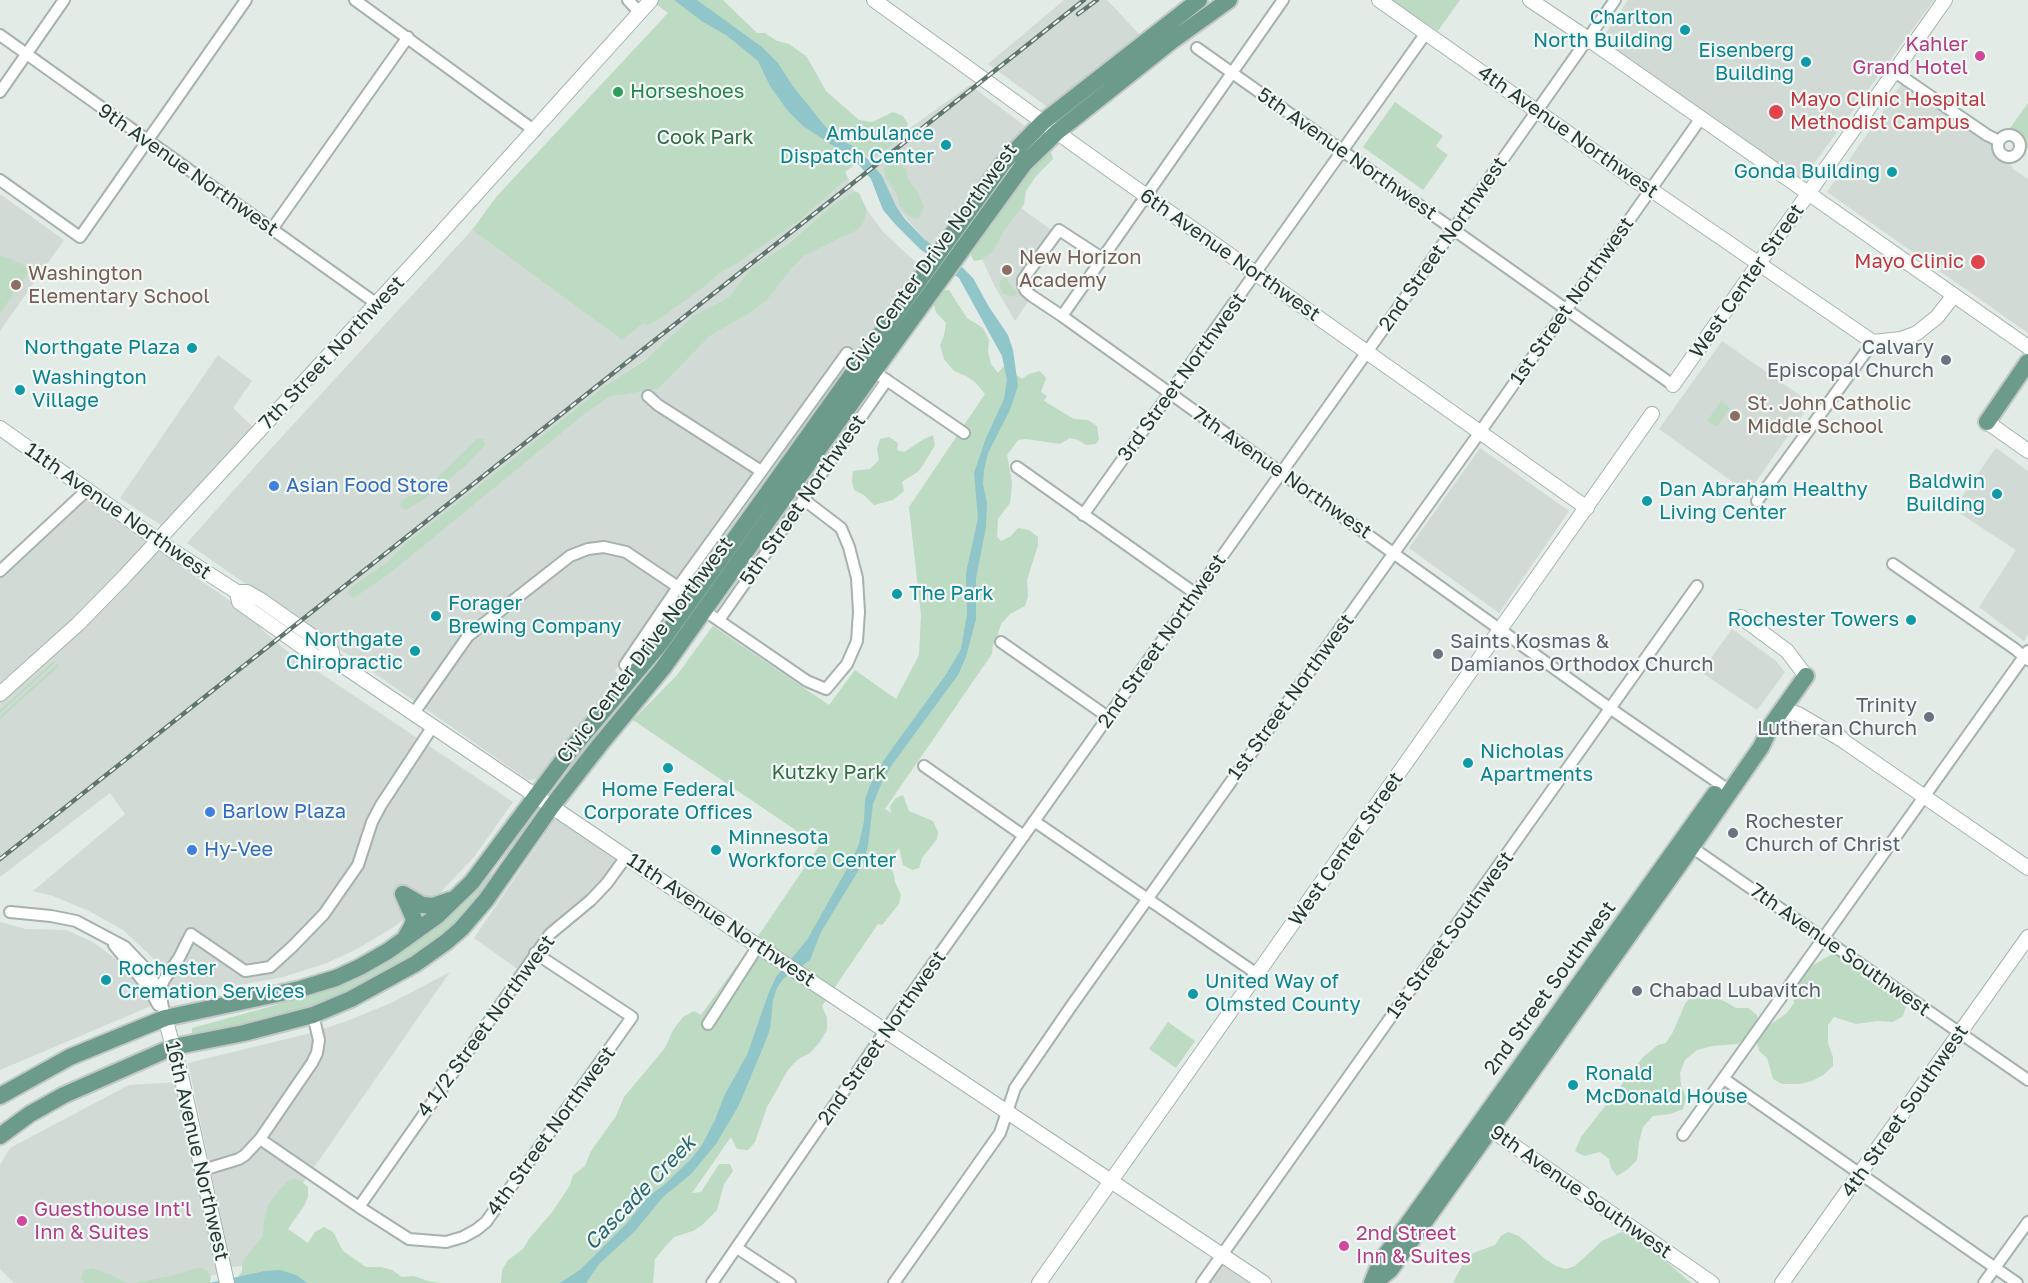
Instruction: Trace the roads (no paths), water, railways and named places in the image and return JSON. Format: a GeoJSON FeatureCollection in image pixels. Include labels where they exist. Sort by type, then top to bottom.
{"type":"FeatureCollection","features":[{"type":"Feature","properties":{"kind":"main road","name":"Civic Center Drive Northwest"},"geometry":{"type":"LineString","coordinates":[[0,1096],[70,1057],[165,1018],[300,989],[336,978],[374,960],[424,927],[456,898],[472,882],[576,742],[659,645],[867,366],[936,286],[1050,127],[1199,0]]}},
{"type":"Feature","properties":{"kind":"main road","name":"Civic Center Drive Northwest"},"geometry":{"type":"LineString","coordinates":[[0,1136],[30,1114],[64,1095],[173,1047],[244,1033],[313,1015],[381,984],[416,964],[446,942],[486,900],[552,806],[598,747],[663,668],[712,615],[921,276],[1003,163],[1229,0]]}},
{"type":"Feature","properties":{"kind":"main road"},"geometry":{"type":"LineString","coordinates":[[1987,422],[2028,362]]}},
{"type":"Feature","properties":{"kind":"main road","name":"2nd Street Southwest"},"geometry":{"type":"LineString","coordinates":[[1373,1283],[1390,1270],[1485,1126],[1726,788],[1752,741],[1776,719],[1806,676]]}},
{"type":"Feature","properties":{"kind":"main road"},"geometry":{"type":"LineString","coordinates":[[403,941],[414,919],[403,894],[422,905],[433,906],[456,898]]}},
{"type":"Feature","properties":{"kind":"street"},"geometry":{"type":"LineString","coordinates":[[0,92],[64,0]]}},
{"type":"Feature","properties":{"kind":"street"},"geometry":{"type":"LineString","coordinates":[[0,180],[80,237],[246,0]]}},
{"type":"Feature","properties":{"kind":"street"},"geometry":{"type":"LineString","coordinates":[[355,0],[535,131]]}},
{"type":"Feature","properties":{"kind":"street"},"geometry":{"type":"LineString","coordinates":[[628,0],[646,6]]}},
{"type":"Feature","properties":{"kind":"street","name":"6th Avenue Northwest"},"geometry":{"type":"LineString","coordinates":[[874,0],[1587,508]]}},
{"type":"Feature","properties":{"kind":"street"},"geometry":{"type":"LineString","coordinates":[[1062,316],[1283,0]]}},
{"type":"Feature","properties":{"kind":"street","name":"4th Avenue Northwest"},"geometry":{"type":"LineString","coordinates":[[1379,0],[1639,183],[1873,342]]}},
{"type":"Feature","properties":{"kind":"street"},"geometry":{"type":"LineString","coordinates":[[1530,0],[2028,346]]}},
{"type":"Feature","properties":{"kind":"street","name":"2nd Street Northwest"},"geometry":{"type":"LineString","coordinates":[[712,1283],[886,1030],[1615,0]]}},
{"type":"Feature","properties":{"kind":"street","name":"West Center Street"},"geometry":{"type":"LineString","coordinates":[[1673,385],[1945,0]]}},
{"type":"Feature","properties":{"kind":"street","name":"7th Street Northwest"},"geometry":{"type":"LineString","coordinates":[[0,694],[78,624],[158,541],[535,131],[646,6]]}},
{"type":"Feature","properties":{"kind":"street","name":"3rd Street Northwest"},"geometry":{"type":"LineString","coordinates":[[1083,515],[1426,33]]}},
{"type":"Feature","properties":{"kind":"street","name":"9th Avenue Northwest"},"geometry":{"type":"LineString","coordinates":[[0,35],[377,304]]}},
{"type":"Feature","properties":{"kind":"street"},"geometry":{"type":"LineString","coordinates":[[272,229],[408,38]]}},
{"type":"Feature","properties":{"kind":"street","name":"5th Avenue Northwest"},"geometry":{"type":"LineString","coordinates":[[1197,48],[1673,385]]}},
{"type":"Feature","properties":{"kind":"street"},"geometry":{"type":"LineString","coordinates":[[1895,72],[1999,141]]}},
{"type":"Feature","properties":{"kind":"street","name":"1st Street Northwest"},"geometry":{"type":"LineString","coordinates":[[894,1283],[1000,1133],[1015,1088],[1147,898],[1701,118]]}},
{"type":"Feature","properties":{"kind":"street","name":"7th Avenue Northwest"},"geometry":{"type":"LineString","coordinates":[[1102,258],[1059,230],[1023,280],[1026,291],[1501,630]]}},
{"type":"Feature","properties":{"kind":"street"},"geometry":{"type":"LineString","coordinates":[[1757,501],[1873,342],[1901,339],[1917,333],[1937,317],[1954,295]]}},
{"type":"Feature","properties":{"kind":"street"},"geometry":{"type":"LineString","coordinates":[[624,664],[761,471],[867,366],[964,433]]}},
{"type":"Feature","properties":{"kind":"street","name":"5th Street Northwest"},"geometry":{"type":"LineString","coordinates":[[712,615],[802,499],[867,366]]}},
{"type":"Feature","properties":{"kind":"street"},"geometry":{"type":"LineString","coordinates":[[648,396],[658,405],[761,471]]}},
{"type":"Feature","properties":{"kind":"street","name":"West Center Street"},"geometry":{"type":"LineString","coordinates":[[1039,1283],[1652,414]]}},
{"type":"Feature","properties":{"kind":"street"},"geometry":{"type":"LineString","coordinates":[[1987,422],[2028,451]]}},
{"type":"Feature","properties":{"kind":"street","name":"11th Avenue Northwest"},"geometry":{"type":"LineString","coordinates":[[0,428],[158,541],[237,592],[239,602],[315,656],[322,659],[333,659],[1264,1283]]}},
{"type":"Feature","properties":{"kind":"street"},"geometry":{"type":"LineString","coordinates":[[1017,467],[1196,594]]}},
{"type":"Feature","properties":{"kind":"street"},"geometry":{"type":"LineString","coordinates":[[0,571],[87,490]]}},
{"type":"Feature","properties":{"kind":"street"},"geometry":{"type":"LineString","coordinates":[[712,615],[807,681],[826,689],[847,664],[856,641],[859,612],[857,579],[849,547],[841,528],[802,499]]}},
{"type":"Feature","properties":{"kind":"street"},"geometry":{"type":"LineString","coordinates":[[414,713],[468,636],[570,556],[588,549],[604,547],[626,552],[678,587]]}},
{"type":"Feature","properties":{"kind":"street"},"geometry":{"type":"LineString","coordinates":[[1683,1135],[2027,656],[1893,564]]}},
{"type":"Feature","properties":{"kind":"street","name":"1st Street Southwest"},"geometry":{"type":"LineString","coordinates":[[1202,1283],[1697,586]]}},
{"type":"Feature","properties":{"kind":"street"},"geometry":{"type":"LineString","coordinates":[[1741,617],[1787,651],[1806,676]]}},
{"type":"Feature","properties":{"kind":"street"},"geometry":{"type":"LineString","coordinates":[[1501,630],[1726,788]]}},
{"type":"Feature","properties":{"kind":"street"},"geometry":{"type":"LineString","coordinates":[[1001,642],[1108,717]]}},
{"type":"Feature","properties":{"kind":"street"},"geometry":{"type":"LineString","coordinates":[[1776,719],[1791,712],[1798,714],[1842,738],[2028,868]]}},
{"type":"Feature","properties":{"kind":"street"},"geometry":{"type":"LineString","coordinates":[[159,992],[191,934],[245,971],[270,967],[311,928],[324,914],[358,865],[369,830],[381,805],[433,726]]}},
{"type":"Feature","properties":{"kind":"street"},"geometry":{"type":"LineString","coordinates":[[924,766],[1024,836]]}},
{"type":"Feature","properties":{"kind":"street"},"geometry":{"type":"LineString","coordinates":[[1034,821],[1257,974]]}},
{"type":"Feature","properties":{"kind":"street","name":"7th Avenue Southwest"},"geometry":{"type":"LineString","coordinates":[[1686,844],[2028,1080]]}},
{"type":"Feature","properties":{"kind":"street","name":"4 1/2 Street Northwest"},"geometry":{"type":"LineString","coordinates":[[359,1207],[535,953],[550,934],[607,884],[626,857]]}},
{"type":"Feature","properties":{"kind":"street","name":"16th Avenue Northwest"},"geometry":{"type":"LineString","coordinates":[[10,912],[76,921],[125,947],[145,968],[159,992],[203,1170],[227,1283]]}},
{"type":"Feature","properties":{"kind":"street","name":"4th Street Southwest"},"geometry":{"type":"LineString","coordinates":[[1782,1283],[2028,938]]}},
{"type":"Feature","properties":{"kind":"street","name":"16th Avenue Northwest"},"geometry":{"type":"LineString","coordinates":[[109,939],[150,990],[165,1018]]}},
{"type":"Feature","properties":{"kind":"street"},"geometry":{"type":"LineString","coordinates":[[708,1023],[758,946]]}},
{"type":"Feature","properties":{"kind":"street"},"geometry":{"type":"LineString","coordinates":[[178,958],[199,947],[209,948]]}},
{"type":"Feature","properties":{"kind":"street","name":"4th Street Northwest"},"geometry":{"type":"LineString","coordinates":[[359,1207],[409,1239],[446,1242],[476,1230],[486,1222],[632,1017],[535,953]]}},
{"type":"Feature","properties":{"kind":"street"},"geometry":{"type":"LineString","coordinates":[[203,1170],[239,1159],[260,1139],[317,1053],[319,1040],[313,1015]]}},
{"type":"Feature","properties":{"kind":"street"},"geometry":{"type":"LineString","coordinates":[[1724,1079],[2017,1283]]}},
{"type":"Feature","properties":{"kind":"street","name":"9th Avenue Southwest"},"geometry":{"type":"LineString","coordinates":[[1485,1126],[1712,1283]]}},
{"type":"Feature","properties":{"kind":"street"},"geometry":{"type":"LineString","coordinates":[[260,1139],[359,1207]]}},
{"type":"Feature","properties":{"kind":"street"},"geometry":{"type":"LineString","coordinates":[[1984,1283],[2028,1222]]}},
{"type":"Feature","properties":{"kind":"street"},"geometry":{"type":"LineString","coordinates":[[737,1248],[790,1283]]}},
{"type":"Feature","properties":{"kind":"water"},"geometry":{"type":"Polygon","coordinates":[[[674,0],[697,0],[762,47],[778,63],[792,85],[824,125],[838,139],[853,146],[868,159],[882,176],[896,206],[905,219],[924,239],[973,278],[1008,335],[1013,350],[1018,386],[1010,410],[988,453],[984,470],[983,484],[987,503],[986,527],[976,578],[976,619],[966,657],[958,675],[891,766],[882,782],[873,804],[868,846],[863,863],[821,932],[810,960],[783,979],[777,988],[766,1040],[739,1105],[716,1144],[691,1174],[663,1197],[635,1231],[599,1264],[586,1283],[560,1283],[580,1270],[626,1224],[649,1196],[664,1185],[702,1145],[725,1094],[747,1055],[776,977],[807,940],[852,860],[859,844],[864,821],[865,800],[870,785],[886,757],[945,676],[961,649],[967,614],[966,573],[978,518],[974,473],[986,438],[1004,399],[1007,380],[1002,356],[959,278],[920,249],[896,225],[883,210],[871,179],[860,166],[849,156],[803,126],[788,111],[770,86],[758,61],[726,35],[703,22],[674,0]]]}},
{"type":"Feature","properties":{"kind":"water"},"geometry":{"type":"Polygon","coordinates":[[[280,1270],[296,1275],[307,1283],[209,1283],[265,1271],[280,1270]]]}},
{"type":"Feature","properties":{"kind":"railway"},"geometry":{"type":"LineString","coordinates":[[0,859],[1084,0]]}},
{"type":"Feature","properties":{"kind":"railway"},"geometry":{"type":"LineString","coordinates":[[1078,14],[1097,0]]}},
{"type":"Feature","properties":{"kind":"place","name":"Charlton North Building"},"geometry":{"type":"Point","coordinates":[1685,30]}},
{"type":"Feature","properties":{"kind":"place","name":"Kahler Grand Hotel"},"geometry":{"type":"Point","coordinates":[1980,56]}},
{"type":"Feature","properties":{"kind":"place","name":"Eisenberg Building"},"geometry":{"type":"Point","coordinates":[1806,62]}},
{"type":"Feature","properties":{"kind":"place","name":"Horseshoes"},"geometry":{"type":"Point","coordinates":[618,92]}},
{"type":"Feature","properties":{"kind":"place","name":"Mayo Clinic Hospital Methodist Campus"},"geometry":{"type":"Point","coordinates":[1776,112]}},
{"type":"Feature","properties":{"kind":"place","name":"Ambulance Dispatch Center"},"geometry":{"type":"Point","coordinates":[946,145]}},
{"type":"Feature","properties":{"kind":"place","name":"Gonda Building"},"geometry":{"type":"Point","coordinates":[1892,172]}},
{"type":"Feature","properties":{"kind":"place","name":"Mayo Clinic"},"geometry":{"type":"Point","coordinates":[1978,262]}},
{"type":"Feature","properties":{"kind":"place","name":"New Horizon Academy"},"geometry":{"type":"Point","coordinates":[1007,270]}},
{"type":"Feature","properties":{"kind":"place","name":"Washington Elementary School"},"geometry":{"type":"Point","coordinates":[16,285]}},
{"type":"Feature","properties":{"kind":"place","name":"Northgate Plaza"},"geometry":{"type":"Point","coordinates":[192,348]}},
{"type":"Feature","properties":{"kind":"place","name":"Calvary Episcopal Church"},"geometry":{"type":"Point","coordinates":[1946,360]}},
{"type":"Feature","properties":{"kind":"place","name":"Washington Village"},"geometry":{"type":"Point","coordinates":[20,390]}},
{"type":"Feature","properties":{"kind":"place","name":"St. John Catholic Middle School"},"geometry":{"type":"Point","coordinates":[1735,416]}},
{"type":"Feature","properties":{"kind":"place","name":"Asian Food Store"},"geometry":{"type":"Point","coordinates":[274,486]}},
{"type":"Feature","properties":{"kind":"place","name":"Baldwin Building"},"geometry":{"type":"Point","coordinates":[1997,494]}},
{"type":"Feature","properties":{"kind":"place","name":"Dan Abraham Healthy Living Center"},"geometry":{"type":"Point","coordinates":[1647,501]}},
{"type":"Feature","properties":{"kind":"place","name":"The Park"},"geometry":{"type":"Point","coordinates":[897,594]}},
{"type":"Feature","properties":{"kind":"place","name":"Forager Brewing Company"},"geometry":{"type":"Point","coordinates":[436,616]}},
{"type":"Feature","properties":{"kind":"place","name":"Rochester Towers"},"geometry":{"type":"Point","coordinates":[1911,620]}},
{"type":"Feature","properties":{"kind":"place","name":"Northgate Chiropractic"},"geometry":{"type":"Point","coordinates":[415,651]}},
{"type":"Feature","properties":{"kind":"place","name":"Saints Kosmas & Damianos Orthodox Church"},"geometry":{"type":"Point","coordinates":[1438,654]}},
{"type":"Feature","properties":{"kind":"place","name":"Trinity Lutheran Church"},"geometry":{"type":"Point","coordinates":[1929,717]}},
{"type":"Feature","properties":{"kind":"place","name":"Nicholas Apartments"},"geometry":{"type":"Point","coordinates":[1468,763]}},
{"type":"Feature","properties":{"kind":"place","name":"Home Federal Corporate Offices"},"geometry":{"type":"Point","coordinates":[668,768]}},
{"type":"Feature","properties":{"kind":"place","name":"Barlow Plaza"},"geometry":{"type":"Point","coordinates":[210,812]}},
{"type":"Feature","properties":{"kind":"place","name":"Rochester Church of Christ"},"geometry":{"type":"Point","coordinates":[1733,833]}},
{"type":"Feature","properties":{"kind":"place","name":"Hy-Vee"},"geometry":{"type":"Point","coordinates":[192,850]}},
{"type":"Feature","properties":{"kind":"place","name":"Minnesota Workforce Center"},"geometry":{"type":"Point","coordinates":[716,850]}},
{"type":"Feature","properties":{"kind":"place","name":"Rochester Cremation Services"},"geometry":{"type":"Point","coordinates":[106,980]}},
{"type":"Feature","properties":{"kind":"place","name":"Chabad Lubavitch"},"geometry":{"type":"Point","coordinates":[1637,991]}},
{"type":"Feature","properties":{"kind":"place","name":"United Way of Olmsted County"},"geometry":{"type":"Point","coordinates":[1193,994]}},
{"type":"Feature","properties":{"kind":"place","name":"Ronald McDonald House"},"geometry":{"type":"Point","coordinates":[1573,1085]}},
{"type":"Feature","properties":{"kind":"place","name":"Guesthouse Int'l Inn & Suites"},"geometry":{"type":"Point","coordinates":[22,1221]}},
{"type":"Feature","properties":{"kind":"place","name":"2nd Street Inn & Suites"},"geometry":{"type":"Point","coordinates":[1344,1246]}},
{"type":"Feature","properties":{"kind":"park label","name":"Cook Park"},"geometry":{"type":"Point","coordinates":[705,138]}},
{"type":"Feature","properties":{"kind":"park label","name":"Kutzky Park"},"geometry":{"type":"Point","coordinates":[829,773]}},
{"type":"Feature","properties":{"kind":"water label","name":"Cascade Creek"},"geometry":{"type":"Point","coordinates":[640,1193]}}]}
